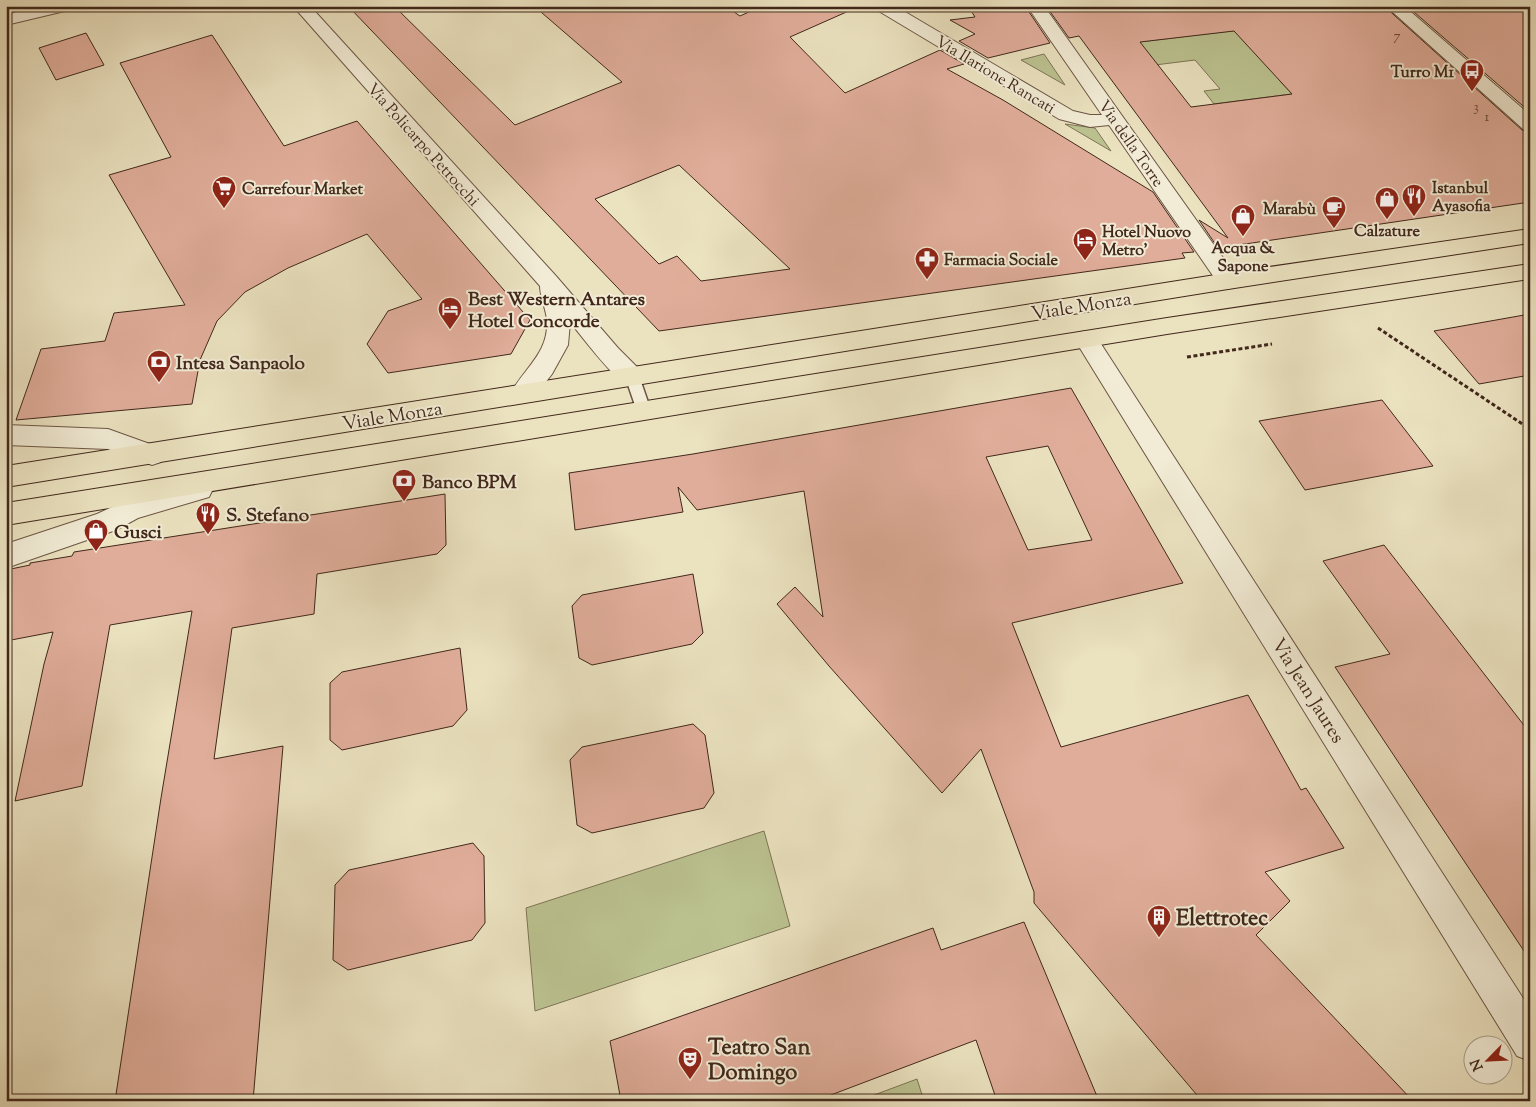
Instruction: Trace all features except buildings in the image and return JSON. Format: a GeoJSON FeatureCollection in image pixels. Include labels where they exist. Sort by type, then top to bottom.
{"type":"FeatureCollection","features":[{"type":"Feature","properties":{"kind":"main road","name":"Viale Monza"},"geometry":{"type":"LineString","coordinates":[[6,477],[1228,281],[1530,236]]}},
{"type":"Feature","properties":{"kind":"main road","name":"Viale Monza"},"geometry":{"type":"LineString","coordinates":[[6,514],[261,471],[1086,339],[1530,271]]}},
{"type":"Feature","properties":{"kind":"street"},"geometry":{"type":"LineString","coordinates":[[6,20],[63,6]]}},
{"type":"Feature","properties":{"kind":"street","name":"Via Policarpo Petrocchi"},"geometry":{"type":"LineString","coordinates":[[301,6],[548,281],[610,354],[632,376]]}},
{"type":"Feature","properties":{"kind":"street","name":"Via Ilarione Rancati"},"geometry":{"type":"LineString","coordinates":[[883,6],[1066,115],[1075,119],[1095,122],[1114,116]]}},
{"type":"Feature","properties":{"kind":"street","name":"Via della Torre"},"geometry":{"type":"LineString","coordinates":[[1035,6],[1228,281]]}},
{"type":"Feature","properties":{"kind":"street"},"geometry":{"type":"LineString","coordinates":[[1394,6],[1530,125]]}},
{"type":"Feature","properties":{"kind":"street","name":"Via Policarpo Petrocchi"},"geometry":{"type":"LineString","coordinates":[[522,393],[550,360],[555,349],[559,320],[548,281]]}},
{"type":"Feature","properties":{"kind":"street","name":"Via Jean Jaures"},"geometry":{"type":"LineString","coordinates":[[1086,339],[1530,1043]]}},
{"type":"Feature","properties":{"kind":"street","name":"Viale Monza"},"geometry":{"type":"LineString","coordinates":[[6,435],[108,439],[152,455]]}},
{"type":"Feature","properties":{"kind":"street","name":"Viale Monza"},"geometry":{"type":"LineString","coordinates":[[6,556],[106,522],[131,509],[261,471]]}},
{"type":"Feature","properties":{"kind":"lane"},"geometry":{"type":"LineString","coordinates":[[632,376],[644,411]]}},
{"type":"Feature","properties":{"kind":"path"},"geometry":{"type":"LineString","coordinates":[[1378,328],[1530,429]]}},
{"type":"Feature","properties":{"kind":"path"},"geometry":{"type":"LineString","coordinates":[[1187,357],[1272,344]]}},
{"type":"Feature","properties":{"kind":"green space"},"geometry":{"type":"Polygon","coordinates":[[[1355,16],[1279,80],[1292,94],[1214,104],[1204,91],[1220,89],[1195,60],[1123,69],[1106,46],[1355,16]]]}},
{"type":"Feature","properties":{"kind":"green space"},"geometry":{"type":"Polygon","coordinates":[[[1044,54],[1065,85],[1021,60],[1044,54]]]}},
{"type":"Feature","properties":{"kind":"green space"},"geometry":{"type":"Polygon","coordinates":[[[1065,124],[1095,128],[1111,151],[1065,124]]]}},
{"type":"Feature","properties":{"kind":"green space"},"geometry":{"type":"Polygon","coordinates":[[[764,831],[790,926],[535,1011],[526,908],[764,831]]]}},
{"type":"Feature","properties":{"kind":"green space"},"geometry":{"type":"Polygon","coordinates":[[[917,1079],[924,1101],[858,1101],[917,1079]]]}},
{"type":"Feature","properties":{"kind":"place","name":"Turro M1"},"geometry":{"type":"Point","coordinates":[1472,92]}},
{"type":"Feature","properties":{"kind":"place","name":"Carrefour Market"},"geometry":{"type":"Point","coordinates":[224,209]}},
{"type":"Feature","properties":{"kind":"place","name":"Istanbul Ayasofia"},"geometry":{"type":"Point","coordinates":[1414,217]}},
{"type":"Feature","properties":{"kind":"place","name":"Calzature"},"geometry":{"type":"Point","coordinates":[1387,220]}},
{"type":"Feature","properties":{"kind":"place","name":"Marabù"},"geometry":{"type":"Point","coordinates":[1334,229]}},
{"type":"Feature","properties":{"kind":"place","name":"Acqua & Sapone"},"geometry":{"type":"Point","coordinates":[1243,237]}},
{"type":"Feature","properties":{"kind":"place","name":"Hotel Nuovo Metro'"},"geometry":{"type":"Point","coordinates":[1085,261]}},
{"type":"Feature","properties":{"kind":"place","name":"Farmacia Sociale"},"geometry":{"type":"Point","coordinates":[927,280]}},
{"type":"Feature","properties":{"kind":"place","name":"Best Western Antares Hotel Concorde"},"geometry":{"type":"Point","coordinates":[450,330]}},
{"type":"Feature","properties":{"kind":"place","name":"Intesa Sanpaolo"},"geometry":{"type":"Point","coordinates":[159,383]}},
{"type":"Feature","properties":{"kind":"place","name":"Banco BPM"},"geometry":{"type":"Point","coordinates":[404,502]}},
{"type":"Feature","properties":{"kind":"place","name":"S. Stefano"},"geometry":{"type":"Point","coordinates":[208,535]}},
{"type":"Feature","properties":{"kind":"place","name":"Gusci"},"geometry":{"type":"Point","coordinates":[96,552]}},
{"type":"Feature","properties":{"kind":"place","name":"Elettrotec"},"geometry":{"type":"Point","coordinates":[1159,938]}},
{"type":"Feature","properties":{"kind":"place","name":"Teatro San Domingo"},"geometry":{"type":"Point","coordinates":[690,1080]}}]}
